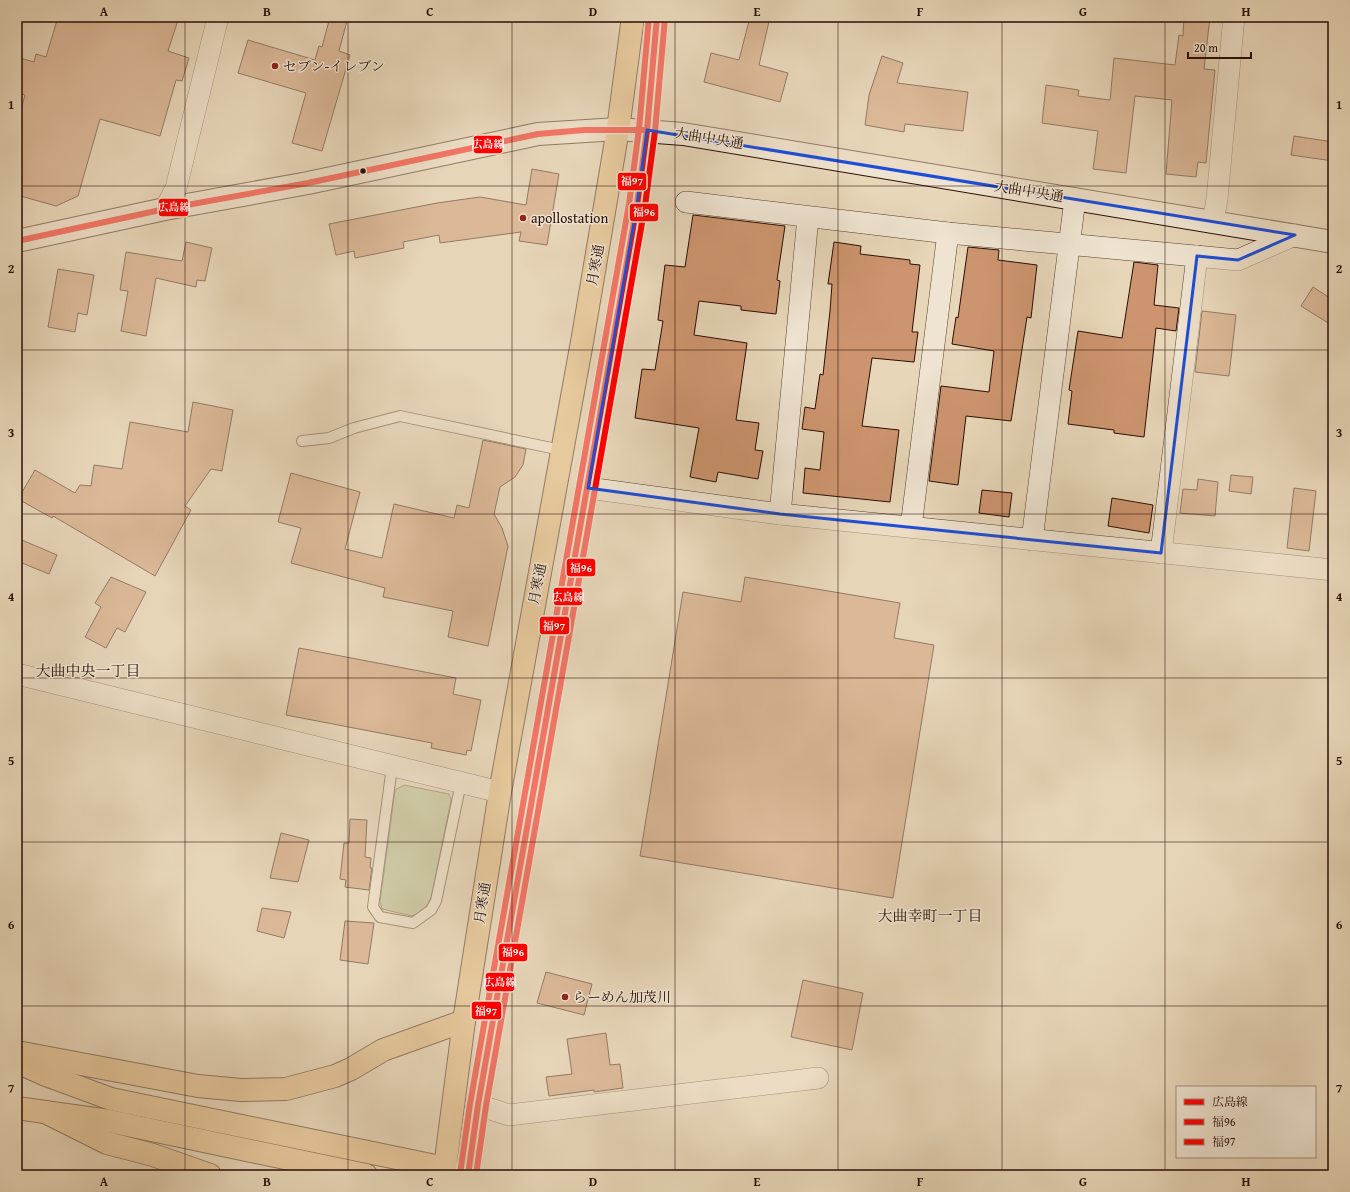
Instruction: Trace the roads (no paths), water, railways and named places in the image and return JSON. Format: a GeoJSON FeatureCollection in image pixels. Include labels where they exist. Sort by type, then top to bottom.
{"type":"FeatureCollection","features":[{"type":"Feature","properties":{"kind":"highway","name":"月寒通"},"geometry":{"type":"LineString","coordinates":[[448,1173],[464,1021],[500,792],[561,450],[582,342],[618,129],[633,17]]}},
{"type":"Feature","properties":{"kind":"highway"},"geometry":{"type":"LineString","coordinates":[[468,1175],[478,1105],[637,205],[647,130],[657,17]]}},
{"type":"Feature","properties":{"kind":"highway"},"geometry":{"type":"LineString","coordinates":[[17,1052],[198,1086],[241,1090],[286,1089],[335,1076],[351,1069],[383,1050],[464,1021]]}},
{"type":"Feature","properties":{"kind":"highway"},"geometry":{"type":"LineString","coordinates":[[17,1062],[46,1075],[110,1099],[448,1173]]}},
{"type":"Feature","properties":{"kind":"highway"},"geometry":{"type":"LineString","coordinates":[[17,1108],[109,1121],[366,1175]]}},
{"type":"Feature","properties":{"kind":"highway"},"geometry":{"type":"LineString","coordinates":[[45,1112],[106,1142],[153,1155],[210,1175]]}},
{"type":"Feature","properties":{"kind":"main road","name":"大曲中央通"},"geometry":{"type":"LineString","coordinates":[[17,241],[165,209],[308,183],[538,134],[618,129],[647,130],[690,135],[1333,242]]}},
{"type":"Feature","properties":{"kind":"street"},"geometry":{"type":"LineString","coordinates":[[165,209],[176,188],[218,17]]}},
{"type":"Feature","properties":{"kind":"street"},"geometry":{"type":"LineString","coordinates":[[1213,222],[1217,199],[1234,17]]}},
{"type":"Feature","properties":{"kind":"street"},"geometry":{"type":"LineString","coordinates":[[1032,540],[1075,199]]}},
{"type":"Feature","properties":{"kind":"street"},"geometry":{"type":"LineString","coordinates":[[686,202],[948,233],[1238,260],[1296,235]]}},
{"type":"Feature","properties":{"kind":"street"},"geometry":{"type":"LineString","coordinates":[[780,514],[808,217]]}},
{"type":"Feature","properties":{"kind":"street"},"geometry":{"type":"LineString","coordinates":[[911,527],[948,233]]}},
{"type":"Feature","properties":{"kind":"street"},"geometry":{"type":"LineString","coordinates":[[1161,553],[1197,256]]}},
{"type":"Feature","properties":{"kind":"street"},"geometry":{"type":"LineString","coordinates":[[588,488],[780,514],[1161,553],[1333,568]]}},
{"type":"Feature","properties":{"kind":"street"},"geometry":{"type":"LineString","coordinates":[[17,674],[500,792]]}},
{"type":"Feature","properties":{"kind":"street"},"geometry":{"type":"LineString","coordinates":[[478,1105],[509,1115],[818,1078]]}},
{"type":"Feature","properties":{"kind":"lane"},"geometry":{"type":"LineString","coordinates":[[302,441],[328,438],[354,428],[400,416],[561,450]]}},
{"type":"Feature","properties":{"kind":"lane"},"geometry":{"type":"LineString","coordinates":[[392,766],[373,907],[380,917],[413,923],[431,910],[436,900],[461,783]]}},
{"type":"Feature","properties":{"kind":"place","name":"セブン-イレブン"},"geometry":{"type":"Point","coordinates":[275,66]}},
{"type":"Feature","properties":{"kind":"place","name":"apollostation"},"geometry":{"type":"Point","coordinates":[523,218]}},
{"type":"Feature","properties":{"kind":"place","name":"らーめん加茂川"},"geometry":{"type":"Point","coordinates":[565,997]}},
{"type":"Feature","properties":{"kind":"district","name":"大曲中央一丁目"},"geometry":{"type":"Point","coordinates":[88,671]}},
{"type":"Feature","properties":{"kind":"district","name":"大曲幸町一丁目"},"geometry":{"type":"Point","coordinates":[930,916]}}]}
